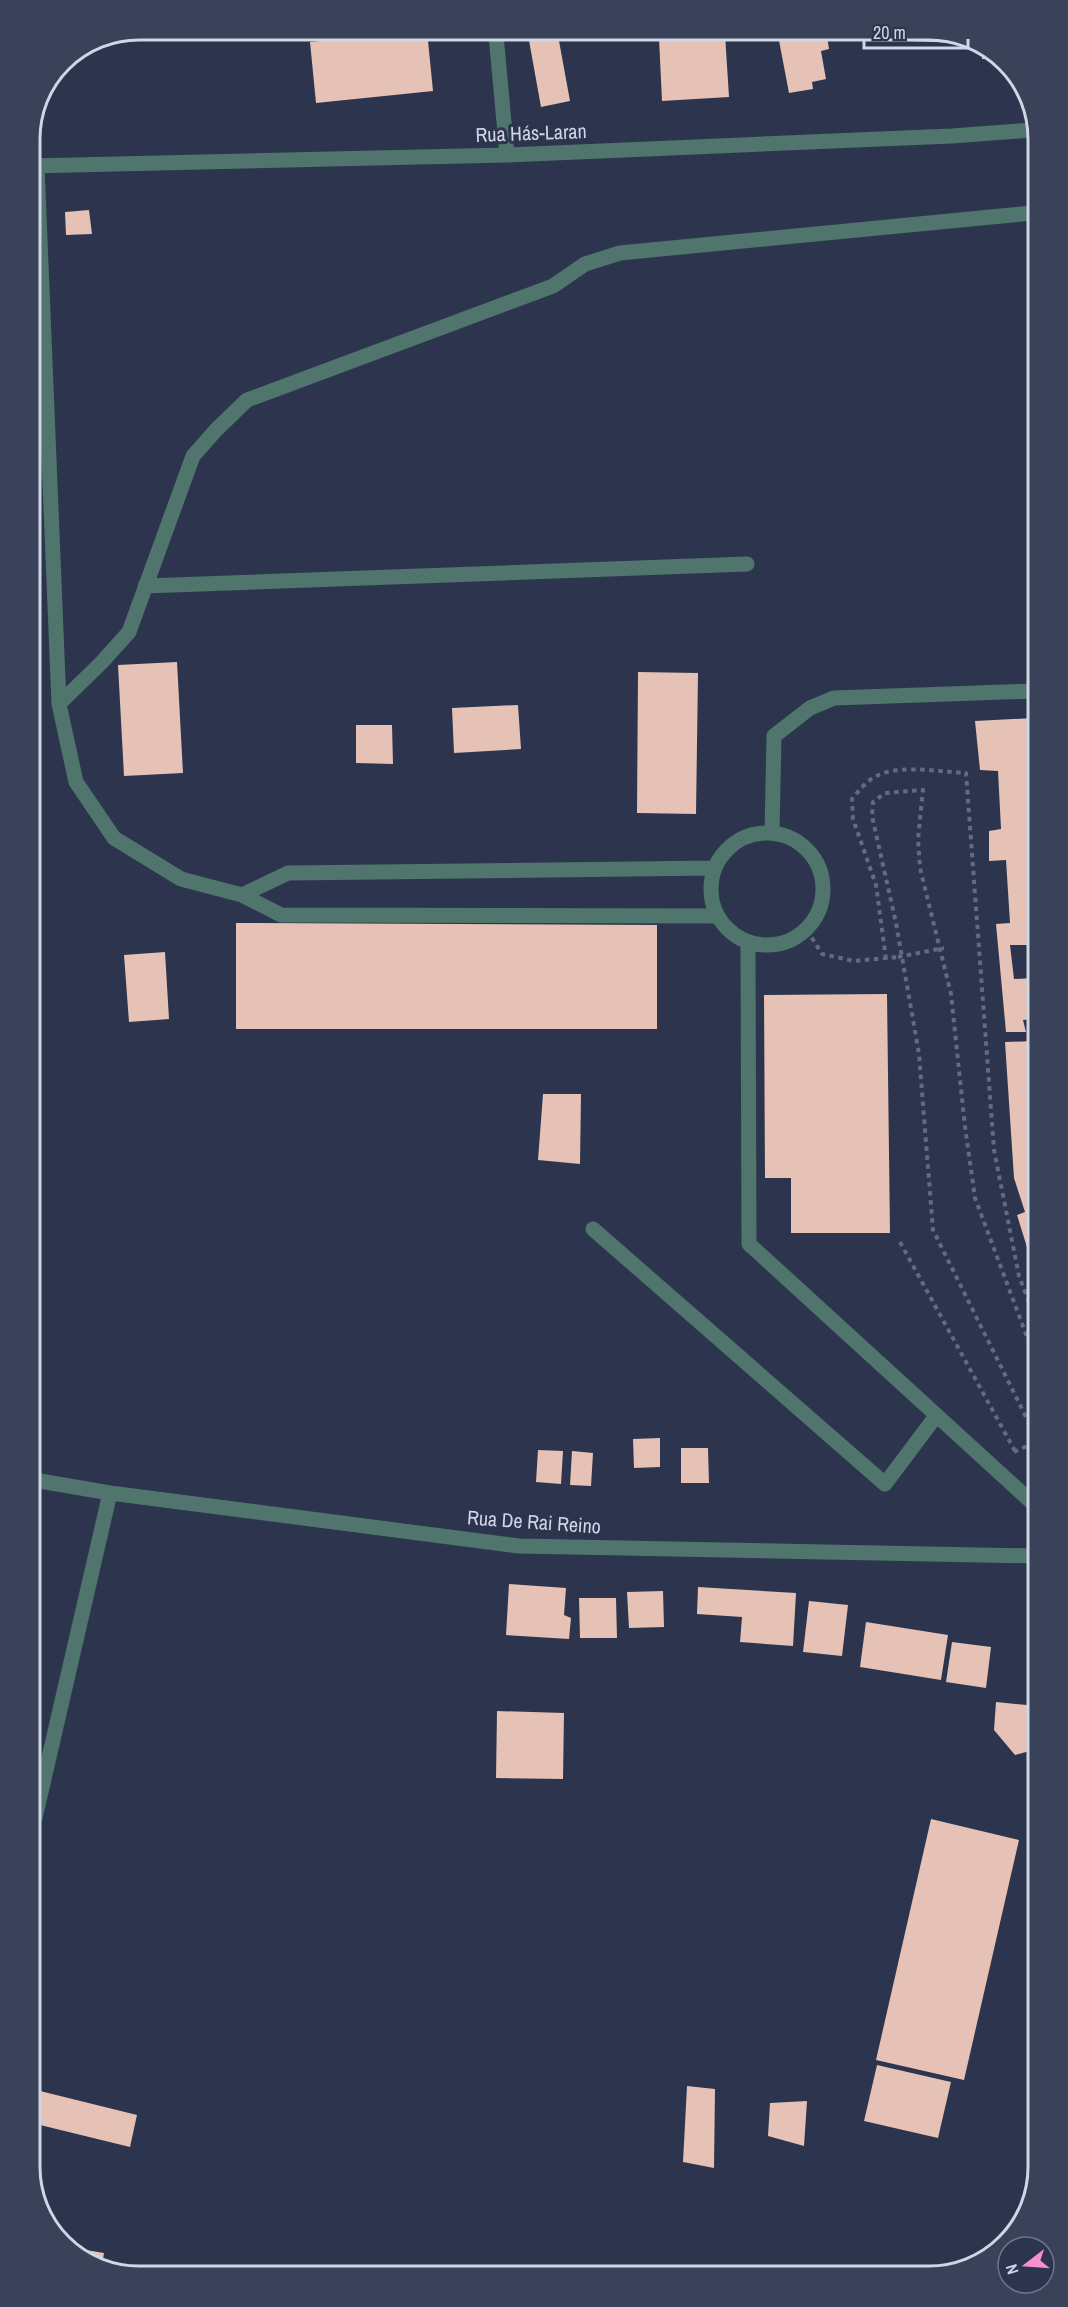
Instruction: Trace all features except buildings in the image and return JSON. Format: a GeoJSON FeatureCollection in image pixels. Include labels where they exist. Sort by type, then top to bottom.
{"type":"FeatureCollection","features":[{"type":"Feature","properties":{"kind":"street"},"geometry":{"type":"LineString","coordinates":[[496,40],[507,155]]}},
{"type":"Feature","properties":{"kind":"street","name":"Rua Hás-Laran"},"geometry":{"type":"LineString","coordinates":[[41,166],[507,155],[941,137],[1027,130]]}},
{"type":"Feature","properties":{"kind":"street"},"geometry":{"type":"LineString","coordinates":[[59,704],[129,632],[193,456],[216,429],[247,400],[553,286],[585,264],[620,253],[1028,213]]}},
{"type":"Feature","properties":{"kind":"street"},"geometry":{"type":"LineString","coordinates":[[41,315],[59,704],[76,782],[114,838],[181,879],[242,895],[281,915],[717,916]]}},
{"type":"Feature","properties":{"kind":"street"},"geometry":{"type":"LineString","coordinates":[[145,586],[747,564]]}},
{"type":"Feature","properties":{"kind":"street"},"geometry":{"type":"LineString","coordinates":[[772,832],[774,736],[810,708],[834,698],[1028,692]]}},
{"type":"Feature","properties":{"kind":"street"},"geometry":{"type":"LineString","coordinates":[[772,832],[802,844],[820,870],[822,902],[807,930],[779,945],[748,942],[730,932],[717,916],[710,892],[714,868],[737,840],[772,832]]}},
{"type":"Feature","properties":{"kind":"street"},"geometry":{"type":"LineString","coordinates":[[242,895],[288,873],[714,868]]}},
{"type":"Feature","properties":{"kind":"street"},"geometry":{"type":"LineString","coordinates":[[748,942],[749,1244],[1028,1499]]}},
{"type":"Feature","properties":{"kind":"street"},"geometry":{"type":"LineString","coordinates":[[593,1229],[885,1484],[936,1416]]}},
{"type":"Feature","properties":{"kind":"street","name":"Rua De Rai Reino"},"geometry":{"type":"LineString","coordinates":[[40,1481],[110,1493],[519,1546],[1028,1556]]}},
{"type":"Feature","properties":{"kind":"street"},"geometry":{"type":"LineString","coordinates":[[40,1796],[110,1493]]}},
{"type":"Feature","properties":{"kind":"path"},"geometry":{"type":"LineString","coordinates":[[886,959],[876,885],[853,819],[852,798],[863,786],[880,774],[908,770],[966,773],[994,1150],[1019,1276],[1028,1299]]}},
{"type":"Feature","properties":{"kind":"path"},"geometry":{"type":"LineString","coordinates":[[1028,1340],[975,1198],[951,994],[920,868],[918,839],[923,789],[885,793],[873,802],[872,816],[896,923],[919,1054],[933,1230],[1026,1417],[1028,1416]]}},
{"type":"Feature","properties":{"kind":"path"},"geometry":{"type":"LineString","coordinates":[[807,930],[822,954],[854,961],[886,959],[944,948]]}},
{"type":"Feature","properties":{"kind":"path"},"geometry":{"type":"LineString","coordinates":[[900,1242],[1016,1452]]}}]}
